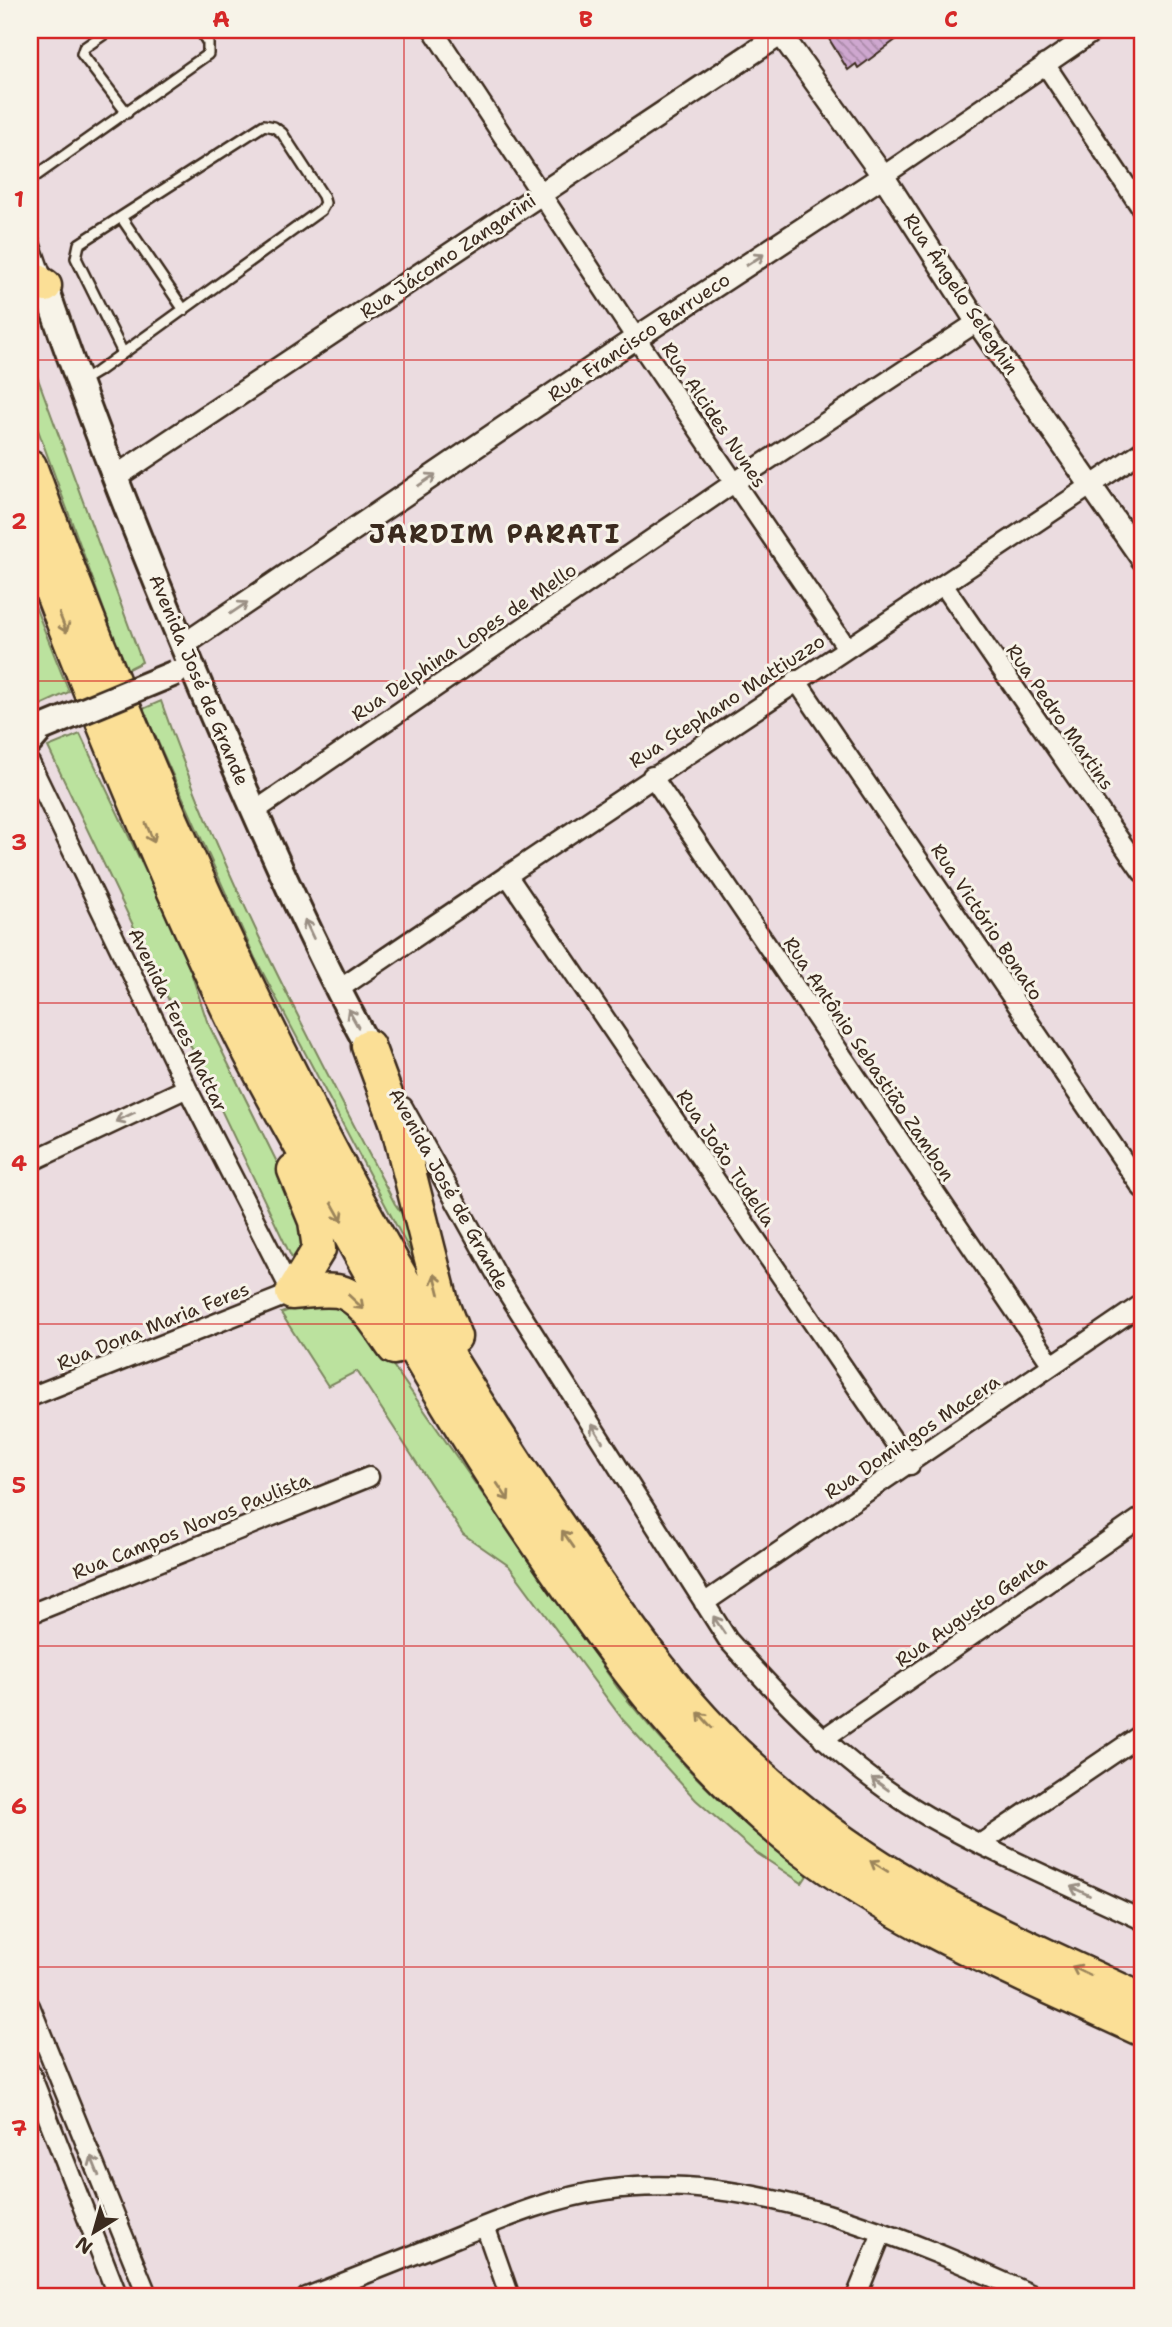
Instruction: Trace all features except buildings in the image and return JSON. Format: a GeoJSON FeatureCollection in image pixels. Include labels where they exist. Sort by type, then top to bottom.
{"type":"FeatureCollection","features":[{"type":"Feature","properties":{"kind":"highway"},"geometry":{"type":"LineString","coordinates":[[30,466],[102,658],[181,843],[256,1001],[497,1459],[582,1610],[671,1725],[762,1815],[848,1882],[949,1939],[1142,2030]]}},
{"type":"Feature","properties":{"kind":"highway"},"geometry":{"type":"LineString","coordinates":[[30,536],[74,653],[157,851],[239,1033],[381,1293],[497,1459],[706,1723],[780,1792],[839,1839],[908,1884],[961,1914],[1142,2000]]}},
{"type":"Feature","properties":{"kind":"highway"},"geometry":{"type":"LineString","coordinates":[[239,1033],[248,1071],[306,1195],[319,1239],[319,1250],[314,1262],[292,1293]]}},
{"type":"Feature","properties":{"kind":"highway"},"geometry":{"type":"LineString","coordinates":[[368,1046],[397,1124],[443,1306],[497,1459]]}},
{"type":"Feature","properties":{"kind":"highway"},"geometry":{"type":"LineString","coordinates":[[292,1293],[335,1290],[347,1294],[359,1303],[497,1459]]}},
{"type":"Feature","properties":{"kind":"main road","name":"Avenida José de Grande"},"geometry":{"type":"LineString","coordinates":[[37,281],[183,662],[338,990],[368,1046]]}},
{"type":"Feature","properties":{"kind":"main road"},"geometry":{"type":"LineString","coordinates":[[34,733],[183,662]]}},
{"type":"Feature","properties":{"kind":"street","name":"Rua Alcides Nunes"},"geometry":{"type":"LineString","coordinates":[[433,30],[636,338],[847,648]]}},
{"type":"Feature","properties":{"kind":"street","name":"Rua Francisco Barrueco"},"geometry":{"type":"LineString","coordinates":[[183,662],[636,338],[883,176],[1096,30]]}},
{"type":"Feature","properties":{"kind":"street","name":"Rua Jácomo Zangarini"},"geometry":{"type":"LineString","coordinates":[[114,478],[542,194],[779,32]]}},
{"type":"Feature","properties":{"kind":"street","name":"Rua Ângelo Seleghin"},"geometry":{"type":"LineString","coordinates":[[779,32],[883,176],[977,322],[1142,559]]}},
{"type":"Feature","properties":{"kind":"street"},"geometry":{"type":"LineString","coordinates":[[1045,64],[1142,209]]}},
{"type":"Feature","properties":{"kind":"street","name":"Avenida José de Grande"},"geometry":{"type":"LineString","coordinates":[[30,243],[37,281]]}},
{"type":"Feature","properties":{"kind":"street","name":"Rua Delphina Lopes de Mello"},"geometry":{"type":"LineString","coordinates":[[255,811],[734,482],[977,322]]}},
{"type":"Feature","properties":{"kind":"street","name":"Rua Stephano Mattiuzzo"},"geometry":{"type":"LineString","coordinates":[[338,990],[652,776],[944,586],[1142,451]]}},
{"type":"Feature","properties":{"kind":"street","name":"Rua Pedro Martins"},"geometry":{"type":"LineString","coordinates":[[944,586],[1142,872]]}},
{"type":"Feature","properties":{"kind":"street","name":"Rua Victório Bonato"},"geometry":{"type":"LineString","coordinates":[[796,680],[1142,1188]]}},
{"type":"Feature","properties":{"kind":"street","name":"Avenida Feres Mattar"},"geometry":{"type":"LineString","coordinates":[[30,764],[187,1088],[292,1293]]}},
{"type":"Feature","properties":{"kind":"street","name":"Rua Antônio Sebastião Zambon"},"geometry":{"type":"LineString","coordinates":[[652,776],[1052,1365]]}},
{"type":"Feature","properties":{"kind":"street","name":"Rua João Tudella"},"geometry":{"type":"LineString","coordinates":[[507,875],[910,1465]]}},
{"type":"Feature","properties":{"kind":"street","name":"Avenida José de Grande"},"geometry":{"type":"LineString","coordinates":[[368,1046],[500,1281],[728,1640],[823,1739],[925,1815],[980,1844],[1142,1920]]}},
{"type":"Feature","properties":{"kind":"street"},"geometry":{"type":"LineString","coordinates":[[30,1162],[187,1088]]}},
{"type":"Feature","properties":{"kind":"street","name":"Rua Dona Maria Feres"},"geometry":{"type":"LineString","coordinates":[[30,1397],[292,1293]]}},
{"type":"Feature","properties":{"kind":"street","name":"Rua Domingos Macera"},"geometry":{"type":"LineString","coordinates":[[704,1603],[910,1465],[1142,1304]]}},
{"type":"Feature","properties":{"kind":"street","name":"Rua Campos Novos Paulista"},"geometry":{"type":"LineString","coordinates":[[30,1614],[369,1477]]}},
{"type":"Feature","properties":{"kind":"street","name":"Rua Augusto Genta"},"geometry":{"type":"LineString","coordinates":[[823,1739],[1142,1517]]}},
{"type":"Feature","properties":{"kind":"street"},"geometry":{"type":"LineString","coordinates":[[980,1844],[1142,1734]]}},
{"type":"Feature","properties":{"kind":"street"},"geometry":{"type":"LineString","coordinates":[[30,2006],[148,2297]]}},
{"type":"Feature","properties":{"kind":"street"},"geometry":{"type":"LineString","coordinates":[[30,2073],[118,2297]]}},
{"type":"Feature","properties":{"kind":"street"},"geometry":{"type":"LineString","coordinates":[[307,2297],[530,2208],[604,2190],[660,2184],[781,2200],[931,2250],[1037,2297]]}},
{"type":"Feature","properties":{"kind":"street"},"geometry":{"type":"LineString","coordinates":[[485,2226],[510,2297]]}},
{"type":"Feature","properties":{"kind":"street"},"geometry":{"type":"LineString","coordinates":[[856,2297],[882,2234]]}},
{"type":"Feature","properties":{"kind":"lane"},"geometry":{"type":"LineString","coordinates":[[110,30],[84,48],[82,54],[127,113]]}},
{"type":"Feature","properties":{"kind":"lane"},"geometry":{"type":"LineString","coordinates":[[30,180],[208,54],[208,43],[200,30]]}},
{"type":"Feature","properties":{"kind":"lane"},"geometry":{"type":"LineString","coordinates":[[78,383],[123,353],[184,310],[321,210],[323,196],[282,133],[274,127],[264,125],[79,244],[75,251],[123,353]]}},
{"type":"Feature","properties":{"kind":"lane"},"geometry":{"type":"LineString","coordinates":[[121,217],[184,310]]}},
{"type":"Feature","properties":{"kind":"green space"},"geometry":{"type":"Polygon","coordinates":[[[30,357],[142,662],[126,670],[30,408],[30,357]]]}},
{"type":"Feature","properties":{"kind":"green space"},"geometry":{"type":"Polygon","coordinates":[[[30,594],[69,692],[30,710],[30,594]]]}},
{"type":"Feature","properties":{"kind":"green space"},"geometry":{"type":"Polygon","coordinates":[[[161,701],[211,830],[269,957],[395,1204],[413,1229],[424,1278],[255,958],[143,709],[161,701]]]}},
{"type":"Feature","properties":{"kind":"green space"},"geometry":{"type":"Polygon","coordinates":[[[80,734],[185,954],[207,1021],[308,1225],[298,1271],[48,747],[80,734]]]}},
{"type":"Feature","properties":{"kind":"green space"},"geometry":{"type":"Polygon","coordinates":[[[339,1302],[362,1321],[617,1687],[660,1739],[706,1787],[755,1832],[808,1874],[802,1883],[755,1852],[696,1800],[623,1720],[509,1566],[463,1534],[357,1371],[328,1386],[281,1313],[304,1305],[339,1302]]]}},
{"type":"Feature","properties":{"kind":"district","name":"JARDIM PARATI"},"geometry":{"type":"Point","coordinates":[495,533]}}]}
